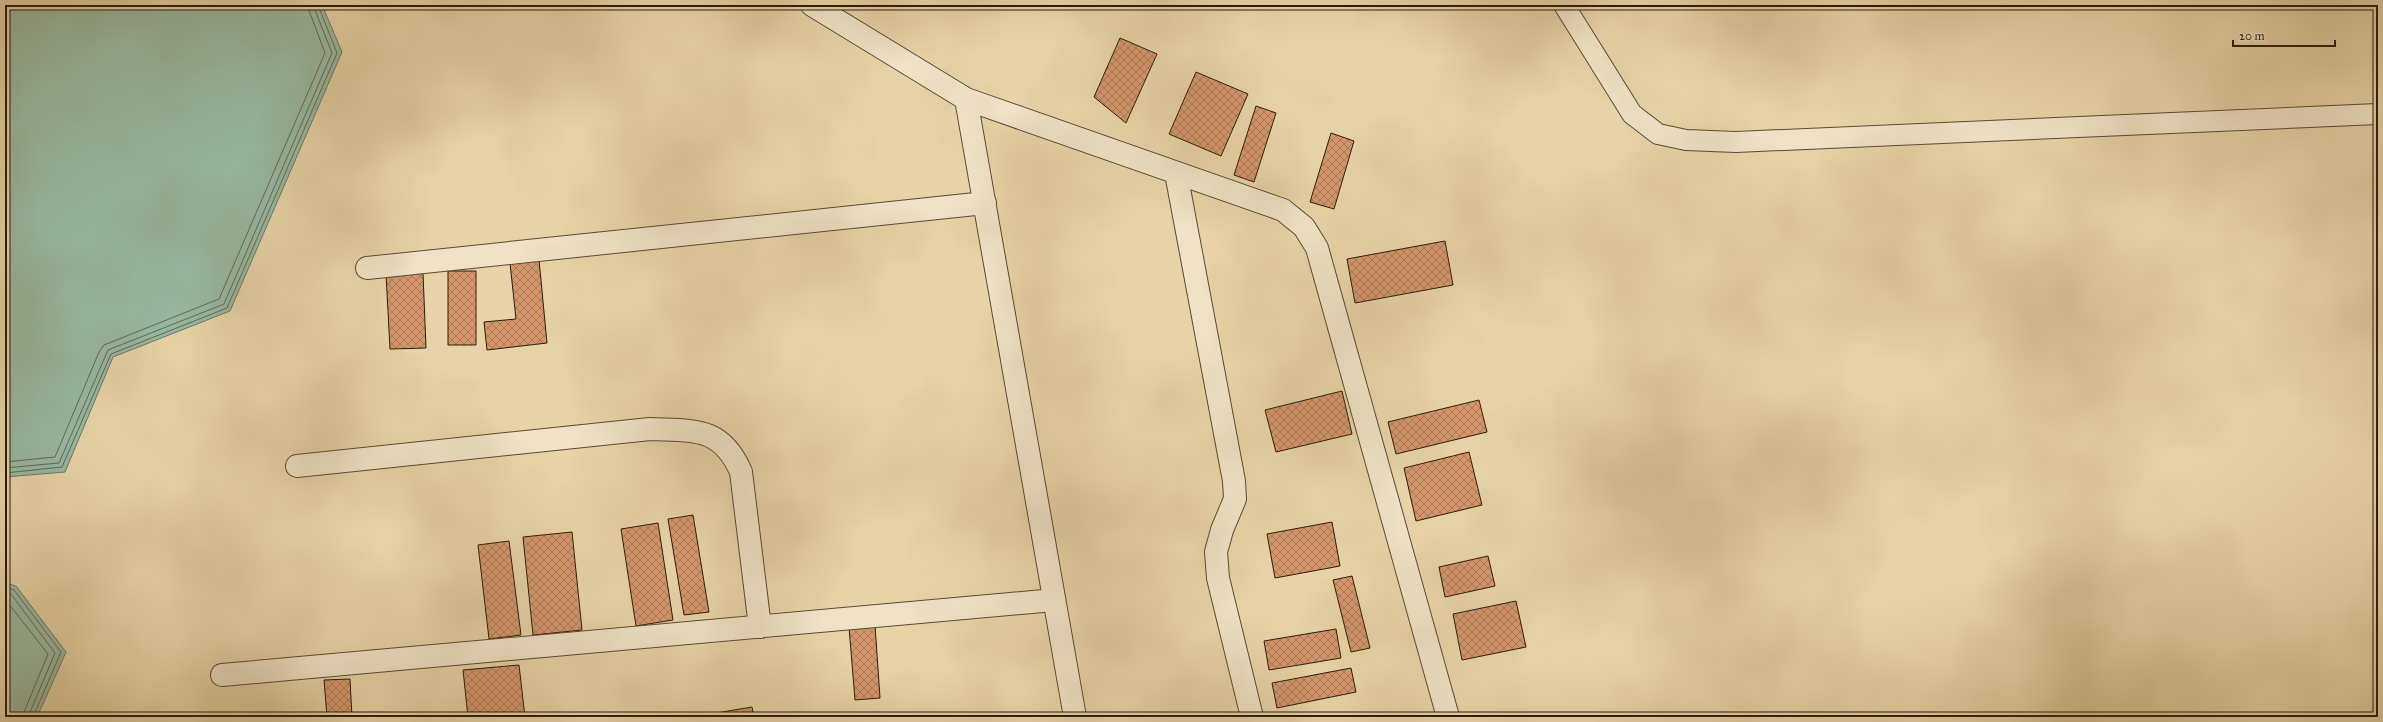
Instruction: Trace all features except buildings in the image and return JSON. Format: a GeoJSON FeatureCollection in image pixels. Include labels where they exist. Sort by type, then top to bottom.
{"type":"FeatureCollection","features":[{"type":"Feature","properties":{"kind":"street"},"geometry":{"type":"LineString","coordinates":[[812,5],[966,99],[1283,210],[1304,227],[1317,248],[1448,717]]}},
{"type":"Feature","properties":{"kind":"street"},"geometry":{"type":"LineString","coordinates":[[966,99],[1075,717]]}},
{"type":"Feature","properties":{"kind":"street"},"geometry":{"type":"LineString","coordinates":[[1176,173],[1234,481],[1235,499],[1222,530],[1216,552],[1218,578],[1252,717]]}},
{"type":"Feature","properties":{"kind":"street"},"geometry":{"type":"LineString","coordinates":[[367,268],[984,203]]}},
{"type":"Feature","properties":{"kind":"street"},"geometry":{"type":"LineString","coordinates":[[298,466],[650,429],[692,430],[711,435],[733,452],[741,472],[760,627]]}},
{"type":"Feature","properties":{"kind":"street"},"geometry":{"type":"LineString","coordinates":[[222,675],[1054,600]]}},
{"type":"Feature","properties":{"kind":"lane"},"geometry":{"type":"LineString","coordinates":[[1564,5],[1632,114],[1658,134],[1686,140],[1736,142],[2378,114]]}},
{"type":"Feature","properties":{"kind":"water"},"geometry":{"type":"Polygon","coordinates":[[[5,5],[322,5],[342,52],[230,311],[113,357],[65,472],[5,477],[5,5]]]}},
{"type":"Feature","properties":{"kind":"water"},"geometry":{"type":"Polygon","coordinates":[[[5,583],[16,586],[66,652],[38,715],[5,717],[5,583]]]}}]}
